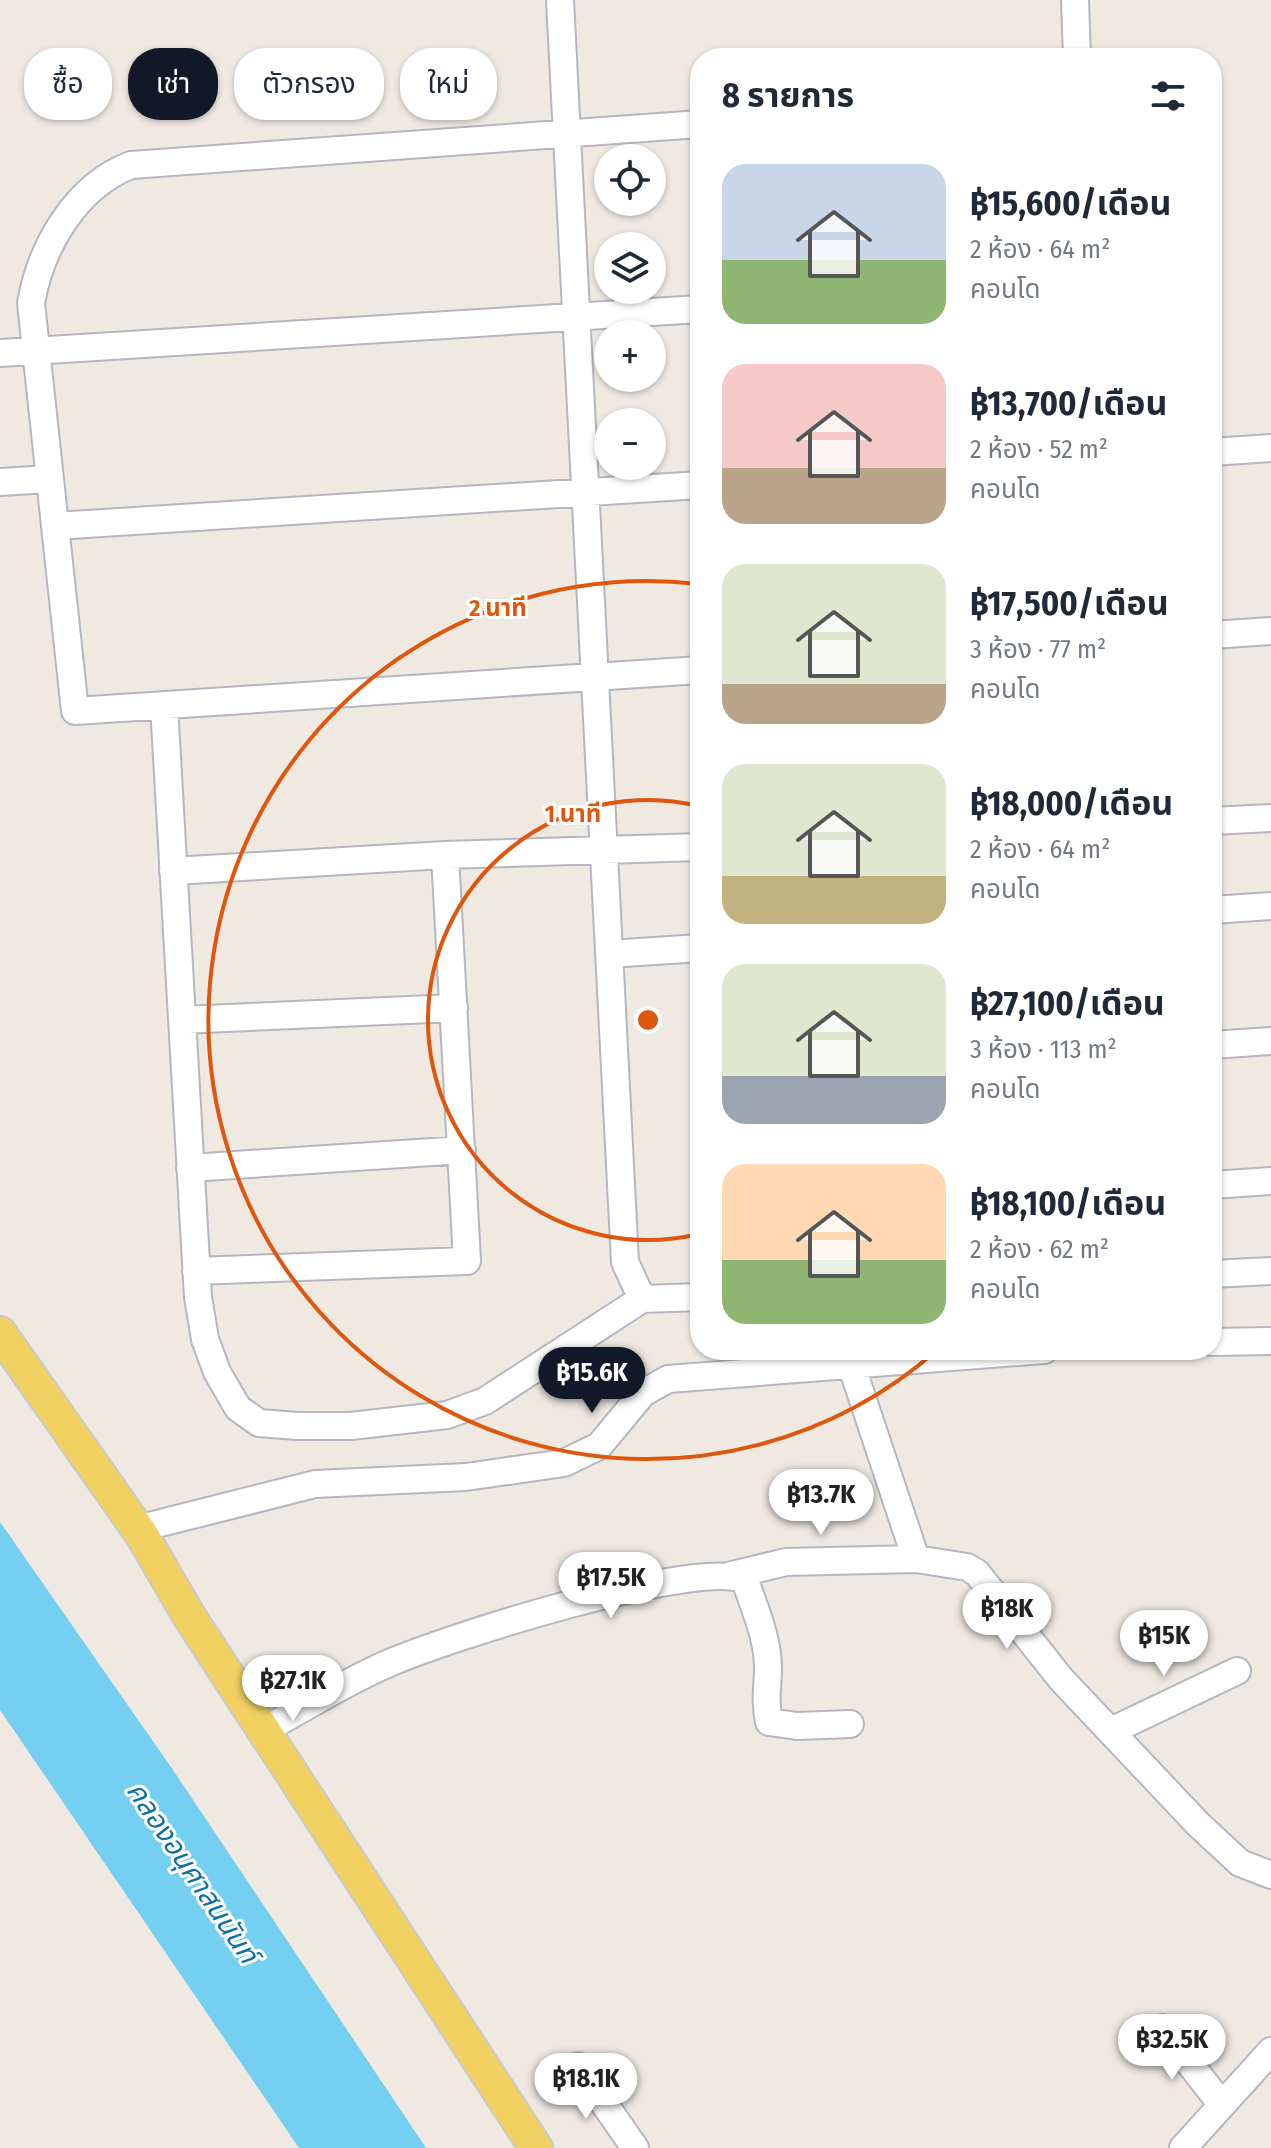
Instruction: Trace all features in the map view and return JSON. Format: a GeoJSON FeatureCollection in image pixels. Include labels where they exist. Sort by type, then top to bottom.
{"type":"FeatureCollection","features":[{"type":"Feature","properties":{"kind":"main road"},"geometry":{"type":"LineString","coordinates":[[0,1333],[137,1529],[536,2148]]}},
{"type":"Feature","properties":{"kind":"street"},"geometry":{"type":"LineString","coordinates":[[560,0],[625,1262],[642,1299]]}},
{"type":"Feature","properties":{"kind":"street"},"geometry":{"type":"LineString","coordinates":[[1075,0],[1077,48]]}},
{"type":"Feature","properties":{"kind":"street"},"geometry":{"type":"LineString","coordinates":[[690,125],[131,165],[106,175],[77,204],[49,246],[36,275],[31,303],[75,711],[690,671]]}},
{"type":"Feature","properties":{"kind":"street"},"geometry":{"type":"LineString","coordinates":[[0,353],[690,310]]}},
{"type":"Feature","properties":{"kind":"street"},"geometry":{"type":"LineString","coordinates":[[1222,451],[1271,448]]}},
{"type":"Feature","properties":{"kind":"street"},"geometry":{"type":"LineString","coordinates":[[0,482],[50,479]]}},
{"type":"Feature","properties":{"kind":"street"},"geometry":{"type":"LineString","coordinates":[[55,526],[690,486]]}},
{"type":"Feature","properties":{"kind":"street"},"geometry":{"type":"LineString","coordinates":[[1222,634],[1271,631]]}},
{"type":"Feature","properties":{"kind":"street"},"geometry":{"type":"LineString","coordinates":[[164,705],[196,1271],[205,1339],[217,1372],[238,1408],[259,1423],[297,1426],[351,1426],[447,1415],[485,1401],[642,1299],[690,1297]]}},
{"type":"Feature","properties":{"kind":"street"},"geometry":{"type":"LineString","coordinates":[[1222,820],[1271,818]]}},
{"type":"Feature","properties":{"kind":"street"},"geometry":{"type":"LineString","coordinates":[[173,871],[445,855],[690,847]]}},
{"type":"Feature","properties":{"kind":"street"},"geometry":{"type":"LineString","coordinates":[[196,1271],[467,1261],[445,855]]}},
{"type":"Feature","properties":{"kind":"street"},"geometry":{"type":"LineString","coordinates":[[1222,909],[1271,906]]}},
{"type":"Feature","properties":{"kind":"street"},"geometry":{"type":"LineString","coordinates":[[609,954],[690,949]]}},
{"type":"Feature","properties":{"kind":"street"},"geometry":{"type":"LineString","coordinates":[[182,1020],[454,1008]]}},
{"type":"Feature","properties":{"kind":"street"},"geometry":{"type":"LineString","coordinates":[[1222,1044],[1271,1041]]}},
{"type":"Feature","properties":{"kind":"street"},"geometry":{"type":"LineString","coordinates":[[190,1168],[462,1150]]}},
{"type":"Feature","properties":{"kind":"street"},"geometry":{"type":"LineString","coordinates":[[1222,1184],[1271,1181]]}},
{"type":"Feature","properties":{"kind":"street"},"geometry":{"type":"LineString","coordinates":[[1222,1273],[1271,1271]]}},
{"type":"Feature","properties":{"kind":"street"},"geometry":{"type":"LineString","coordinates":[[1222,1342],[1271,1341]]}},
{"type":"Feature","properties":{"kind":"street"},"geometry":{"type":"LineString","coordinates":[[137,1529],[315,1484],[466,1477],[564,1463],[599,1446],[643,1393],[668,1379],[906,1360]]}},
{"type":"Feature","properties":{"kind":"street"},"geometry":{"type":"LineString","coordinates":[[851,1364],[916,1559]]}},
{"type":"Feature","properties":{"kind":"street"},"geometry":{"type":"LineString","coordinates":[[264,1730],[387,1664],[538,1612],[660,1583],[732,1575],[786,1562],[916,1559],[967,1567],[977,1573],[1061,1679],[1113,1730],[1208,1834],[1240,1863],[1271,1875]]}},
{"type":"Feature","properties":{"kind":"street"},"geometry":{"type":"LineString","coordinates":[[732,1575],[745,1580],[764,1632],[768,1672],[764,1696],[769,1722],[797,1726],[850,1724]]}},
{"type":"Feature","properties":{"kind":"street"},"geometry":{"type":"LineString","coordinates":[[1113,1730],[1237,1671]]}},
{"type":"Feature","properties":{"kind":"street"},"geometry":{"type":"LineString","coordinates":[[1162,2028],[1222,2105]]}},
{"type":"Feature","properties":{"kind":"street"},"geometry":{"type":"LineString","coordinates":[[1183,2148],[1271,2051]]}},
{"type":"Feature","properties":{"kind":"street"},"geometry":{"type":"LineString","coordinates":[[578,2066],[635,2148]]}},
{"type":"Feature","properties":{"kind":"water","name":"คลองอนุศาสนนันท์"},"geometry":{"type":"Polygon","coordinates":[[[0,1522],[171,1767],[426,2148],[299,2148],[0,1710],[0,1522]]]}}]}
